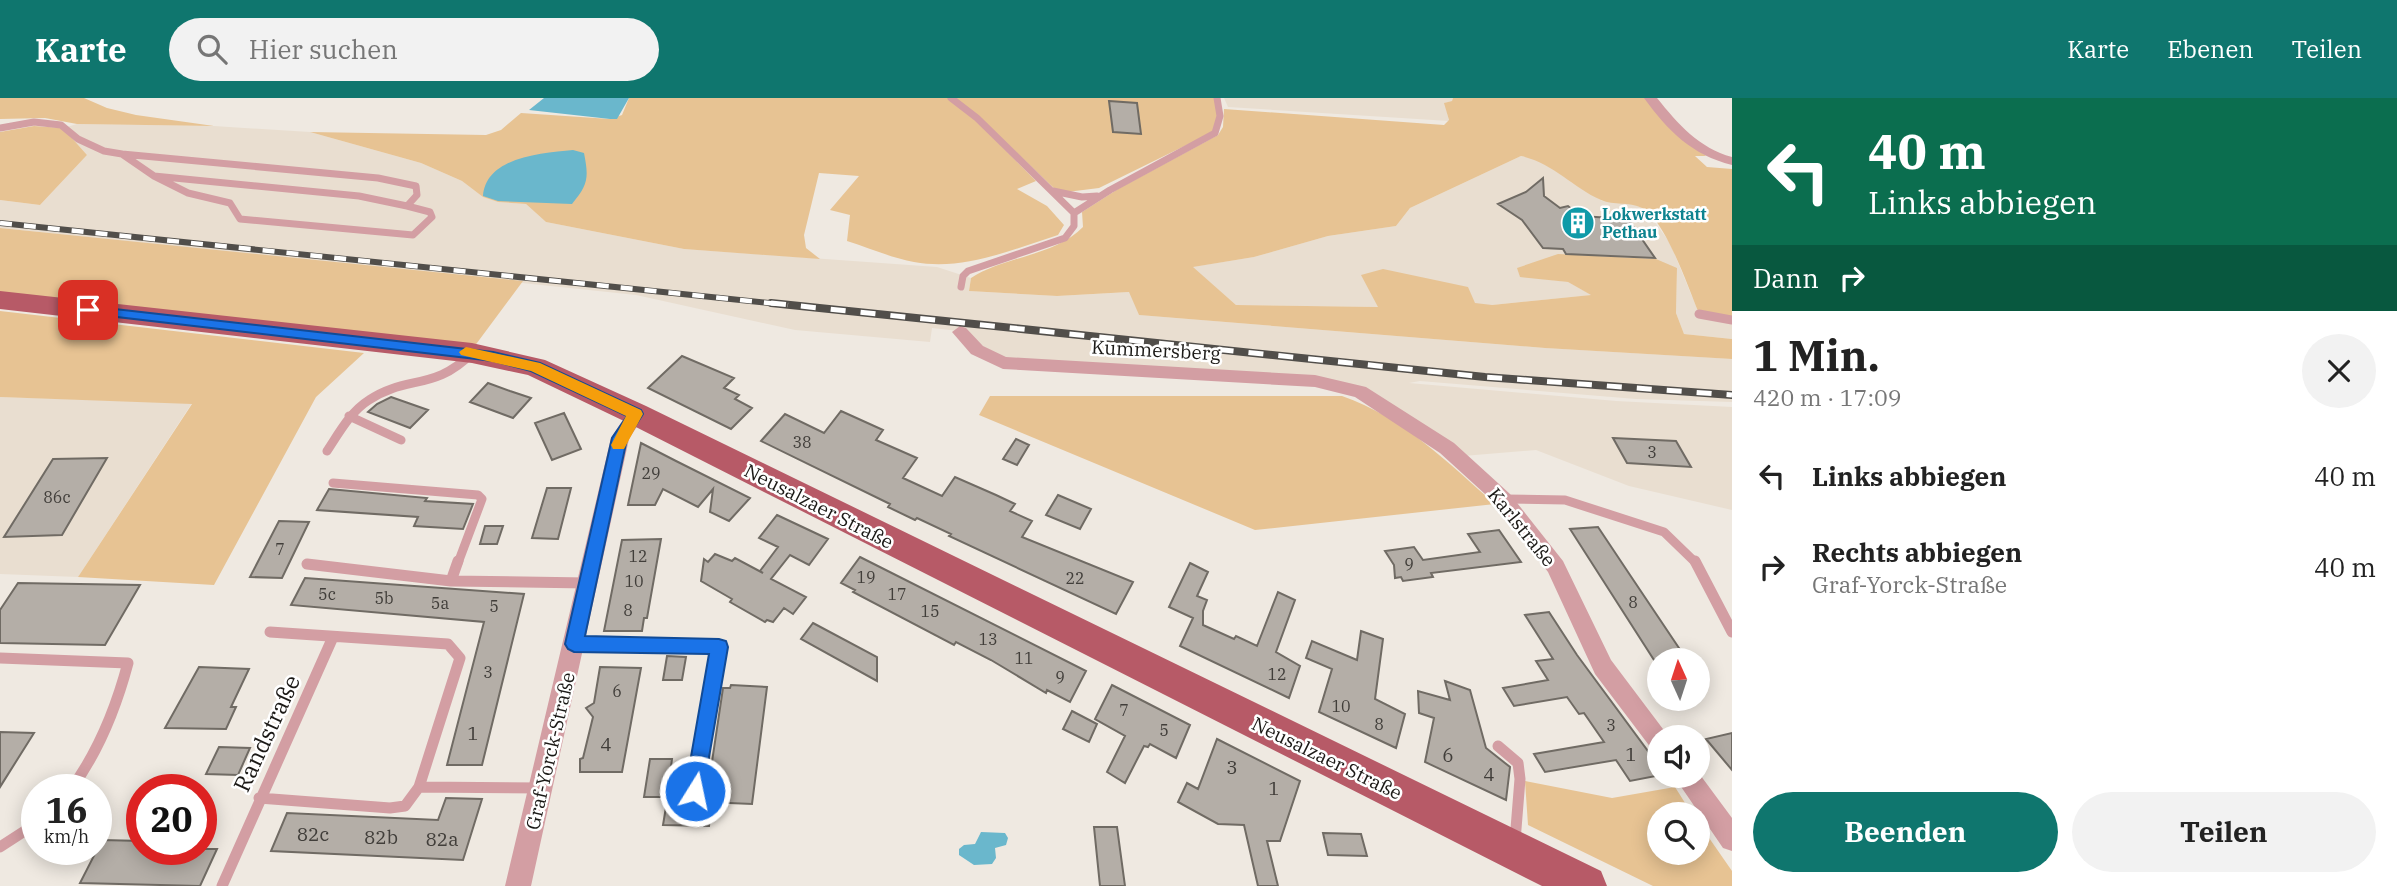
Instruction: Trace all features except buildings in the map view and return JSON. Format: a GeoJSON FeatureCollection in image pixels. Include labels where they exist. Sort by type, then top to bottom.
{"type":"FeatureCollection","features":[{"type":"Feature","properties":{"kind":"main road","name":"Neusalzaer Straße"},"geometry":{"type":"LineString","coordinates":[[0,300],[472,353],[535,367],[636,414],[1586,886]]}},
{"type":"Feature","properties":{"kind":"street"},"geometry":{"type":"LineString","coordinates":[[1650,98],[1696,147],[1708,156],[1732,162]]}},
{"type":"Feature","properties":{"kind":"street","name":"Kummersberg"},"geometry":{"type":"LineString","coordinates":[[960,332],[977,350],[1003,363],[1315,381],[1360,392]]}},
{"type":"Feature","properties":{"kind":"street","name":"Karlstraße"},"geometry":{"type":"LineString","coordinates":[[1360,392],[1447,448],[1503,499],[1556,567],[1603,667],[1647,725]]}},
{"type":"Feature","properties":{"kind":"street","name":"Graf-Yorck-Straße"},"geometry":{"type":"LineString","coordinates":[[518,886],[620,438],[636,414]]}},
{"type":"Feature","properties":{"kind":"street"},"geometry":{"type":"LineString","coordinates":[[1695,788],[1732,839]]}},
{"type":"Feature","properties":{"kind":"lane"},"geometry":{"type":"LineString","coordinates":[[951,98],[977,118],[1074,213],[1074,226],[1065,238],[968,271],[962,276],[961,287]]}},
{"type":"Feature","properties":{"kind":"lane"},"geometry":{"type":"LineString","coordinates":[[1074,213],[1101,195],[1215,133],[1220,125],[1222,108],[1217,98]]}},
{"type":"Feature","properties":{"kind":"lane"},"geometry":{"type":"LineString","coordinates":[[0,128],[34,122],[61,125],[78,139],[104,151],[378,178],[416,186],[417,195],[407,206]]}},
{"type":"Feature","properties":{"kind":"lane"},"geometry":{"type":"LineString","coordinates":[[122,154],[153,176],[188,193],[230,203],[240,219],[413,235],[432,217],[430,212],[359,196],[153,176]]}},
{"type":"Feature","properties":{"kind":"lane"},"geometry":{"type":"LineString","coordinates":[[1053,191],[1082,197],[1101,195]]}},
{"type":"Feature","properties":{"kind":"lane"},"geometry":{"type":"LineString","coordinates":[[1699,314],[1732,320]]}},
{"type":"Feature","properties":{"kind":"lane"},"geometry":{"type":"LineString","coordinates":[[327,451],[349,416],[377,395],[443,378],[456,371],[472,353]]}},
{"type":"Feature","properties":{"kind":"lane"},"geometry":{"type":"LineString","coordinates":[[349,416],[401,440]]}},
{"type":"Feature","properties":{"kind":"lane"},"geometry":{"type":"LineString","coordinates":[[333,483],[478,495],[482,499],[478,512],[451,581]]}},
{"type":"Feature","properties":{"kind":"lane"},"geometry":{"type":"LineString","coordinates":[[1503,499],[1565,500],[1664,533],[1695,561],[1732,632]]}},
{"type":"Feature","properties":{"kind":"lane"},"geometry":{"type":"LineString","coordinates":[[307,564],[451,581],[587,583]]}},
{"type":"Feature","properties":{"kind":"lane"},"geometry":{"type":"LineString","coordinates":[[259,797],[390,808],[405,806],[419,788],[460,658],[448,644],[270,632]]}},
{"type":"Feature","properties":{"kind":"lane","name":"Randstraße"},"geometry":{"type":"LineString","coordinates":[[222,886],[259,797],[334,637]]}},
{"type":"Feature","properties":{"kind":"lane"},"geometry":{"type":"LineString","coordinates":[[574,644],[719,647],[695,791]]}},
{"type":"Feature","properties":{"kind":"lane"},"geometry":{"type":"LineString","coordinates":[[0,659],[128,663],[124,682],[90,759],[80,774]]}},
{"type":"Feature","properties":{"kind":"lane"},"geometry":{"type":"LineString","coordinates":[[1498,746],[1518,763],[1517,828],[1513,850]]}},
{"type":"Feature","properties":{"kind":"lane"},"geometry":{"type":"LineString","coordinates":[[419,788],[542,788]]}},
{"type":"Feature","properties":{"kind":"lane"},"geometry":{"type":"LineString","coordinates":[[0,847],[21,833]]}},
{"type":"Feature","properties":{"kind":"shaded area"},"geometry":{"type":"Polygon","coordinates":[[[0,98],[84,98],[107,108],[136,115],[214,126],[77,124],[45,118],[0,119],[0,98]]]}},
{"type":"Feature","properties":{"kind":"shaded area"},"geometry":{"type":"Polygon","coordinates":[[[629,98],[948,98],[972,116],[1036,181],[1017,189],[1047,206],[1064,225],[1058,235],[1005,253],[951,264],[914,262],[847,241],[850,215],[830,210],[859,176],[819,173],[804,235],[806,248],[820,259],[684,249],[546,222],[526,204],[498,202],[483,197],[462,181],[421,163],[310,132],[486,135],[501,130],[521,113],[610,119],[622,115],[629,98]]]}},
{"type":"Feature","properties":{"kind":"shaded area"},"geometry":{"type":"Polygon","coordinates":[[[954,98],[1214,98],[1218,116],[1211,133],[1099,188],[1059,193],[976,114],[954,98]]]}},
{"type":"Feature","properties":{"kind":"shaded area"},"geometry":{"type":"Polygon","coordinates":[[[1224,98],[1453,98],[1445,103],[1449,121],[1228,107],[1224,98]]]}},
{"type":"Feature","properties":{"kind":"shaded area"},"geometry":{"type":"Polygon","coordinates":[[[1453,98],[1648,98],[1685,140],[1706,156],[1695,156],[1707,167],[1732,169],[1732,317],[1698,311],[1667,239],[1651,215],[1642,208],[1601,200],[1543,164],[1521,156],[1410,208],[1396,226],[1328,236],[1254,257],[1193,267],[1236,305],[1378,307],[1361,275],[1383,269],[1468,287],[1475,303],[1492,305],[1591,295],[1568,282],[1520,277],[1517,268],[1558,254],[1656,259],[1677,268],[1676,313],[1684,334],[1732,339],[1732,359],[1545,348],[1139,315],[1129,292],[1057,296],[969,291],[971,278],[1072,237],[1083,227],[1082,212],[1118,189],[1218,135],[1223,127],[1224,109],[1444,125],[1449,120],[1444,103],[1452,101],[1453,98]]]}},
{"type":"Feature","properties":{"kind":"shaded area"},"geometry":{"type":"Polygon","coordinates":[[[77,124],[214,126],[310,132],[421,163],[462,181],[483,197],[498,202],[526,204],[546,222],[684,249],[937,267],[971,278],[969,291],[1057,296],[1130,292],[1139,315],[1545,348],[1732,359],[1732,402],[1636,399],[1420,381],[1409,383],[1616,401],[1732,407],[1732,510],[1629,486],[1536,450],[1463,456],[1364,390],[1003,357],[984,347],[968,332],[932,328],[930,342],[795,330],[636,295],[0,228],[0,200],[40,205],[87,155],[63,128],[77,124]]]}},
{"type":"Feature","properties":{"kind":"shaded area"},"geometry":{"type":"Polygon","coordinates":[[[34,126],[63,128],[87,155],[40,205],[0,200],[0,132],[34,126]]]}},
{"type":"Feature","properties":{"kind":"shaded area"},"geometry":{"type":"Polygon","coordinates":[[[1521,156],[1540,160],[1602,201],[1631,203],[1646,210],[1670,243],[1698,311],[1732,317],[1732,339],[1684,334],[1676,313],[1677,268],[1518,268],[1520,276],[1568,282],[1592,295],[1492,305],[1379,307],[1236,305],[1192,267],[1254,257],[1328,236],[1396,226],[1410,208],[1521,156]]]}},
{"type":"Feature","properties":{"kind":"shaded area"},"geometry":{"type":"Polygon","coordinates":[[[0,228],[523,281],[474,347],[0,295],[0,228]]]}},
{"type":"Feature","properties":{"kind":"shaded area"},"geometry":{"type":"Polygon","coordinates":[[[0,311],[364,353],[316,397],[214,585],[78,577],[192,404],[0,397],[0,311]]]}},
{"type":"Feature","properties":{"kind":"shaded area"},"geometry":{"type":"Polygon","coordinates":[[[990,396],[1342,396],[1405,428],[1495,504],[1255,530],[979,415],[990,396]]]}},
{"type":"Feature","properties":{"kind":"shaded area"},"geometry":{"type":"Polygon","coordinates":[[[0,397],[192,403],[78,577],[0,574],[0,397]]]}},
{"type":"Feature","properties":{"kind":"shaded area"},"geometry":{"type":"Polygon","coordinates":[[[1525,781],[1612,798],[1676,788],[1684,802],[1647,802],[1647,865],[1710,865],[1710,839],[1732,871],[1732,886],[1653,886],[1528,825],[1525,781]]]}},
{"type":"Feature","properties":{"kind":"water"},"geometry":{"type":"Polygon","coordinates":[[[544,98],[629,98],[617,119],[610,119],[529,110],[544,98]]]}},
{"type":"Feature","properties":{"kind":"water"},"geometry":{"type":"Polygon","coordinates":[[[573,150],[584,153],[587,175],[581,192],[572,204],[498,201],[483,196],[486,183],[504,165],[517,159],[573,150]]]}},
{"type":"Feature","properties":{"kind":"water"},"geometry":{"type":"Polygon","coordinates":[[[981,832],[1005,833],[1008,838],[1006,845],[995,848],[996,858],[992,864],[974,865],[959,855],[959,849],[964,845],[975,844],[981,832]]]}},
{"type":"Feature","properties":{"kind":"railway"},"geometry":{"type":"LineString","coordinates":[[0,223],[788,305]]}},
{"type":"Feature","properties":{"kind":"railway"},"geometry":{"type":"LineString","coordinates":[[771,303],[1485,377],[1732,395]]}},
{"type":"Feature","properties":{"kind":"slow traffic"},"geometry":{"type":"LineString","coordinates":[[466,352],[513,360],[535,367],[636,414],[624,430],[618,445]]}},
{"type":"Feature","properties":{"kind":"place","name":"Lokwerkstatt Pethau"},"geometry":{"type":"Point","coordinates":[1578,223]}},
{"type":"Feature","properties":{"kind":"route"},"geometry":{"type":"LineString","coordinates":[[88,310],[493,356],[535,367],[636,414],[620,438],[574,644],[719,647],[695,791]]}}]}
